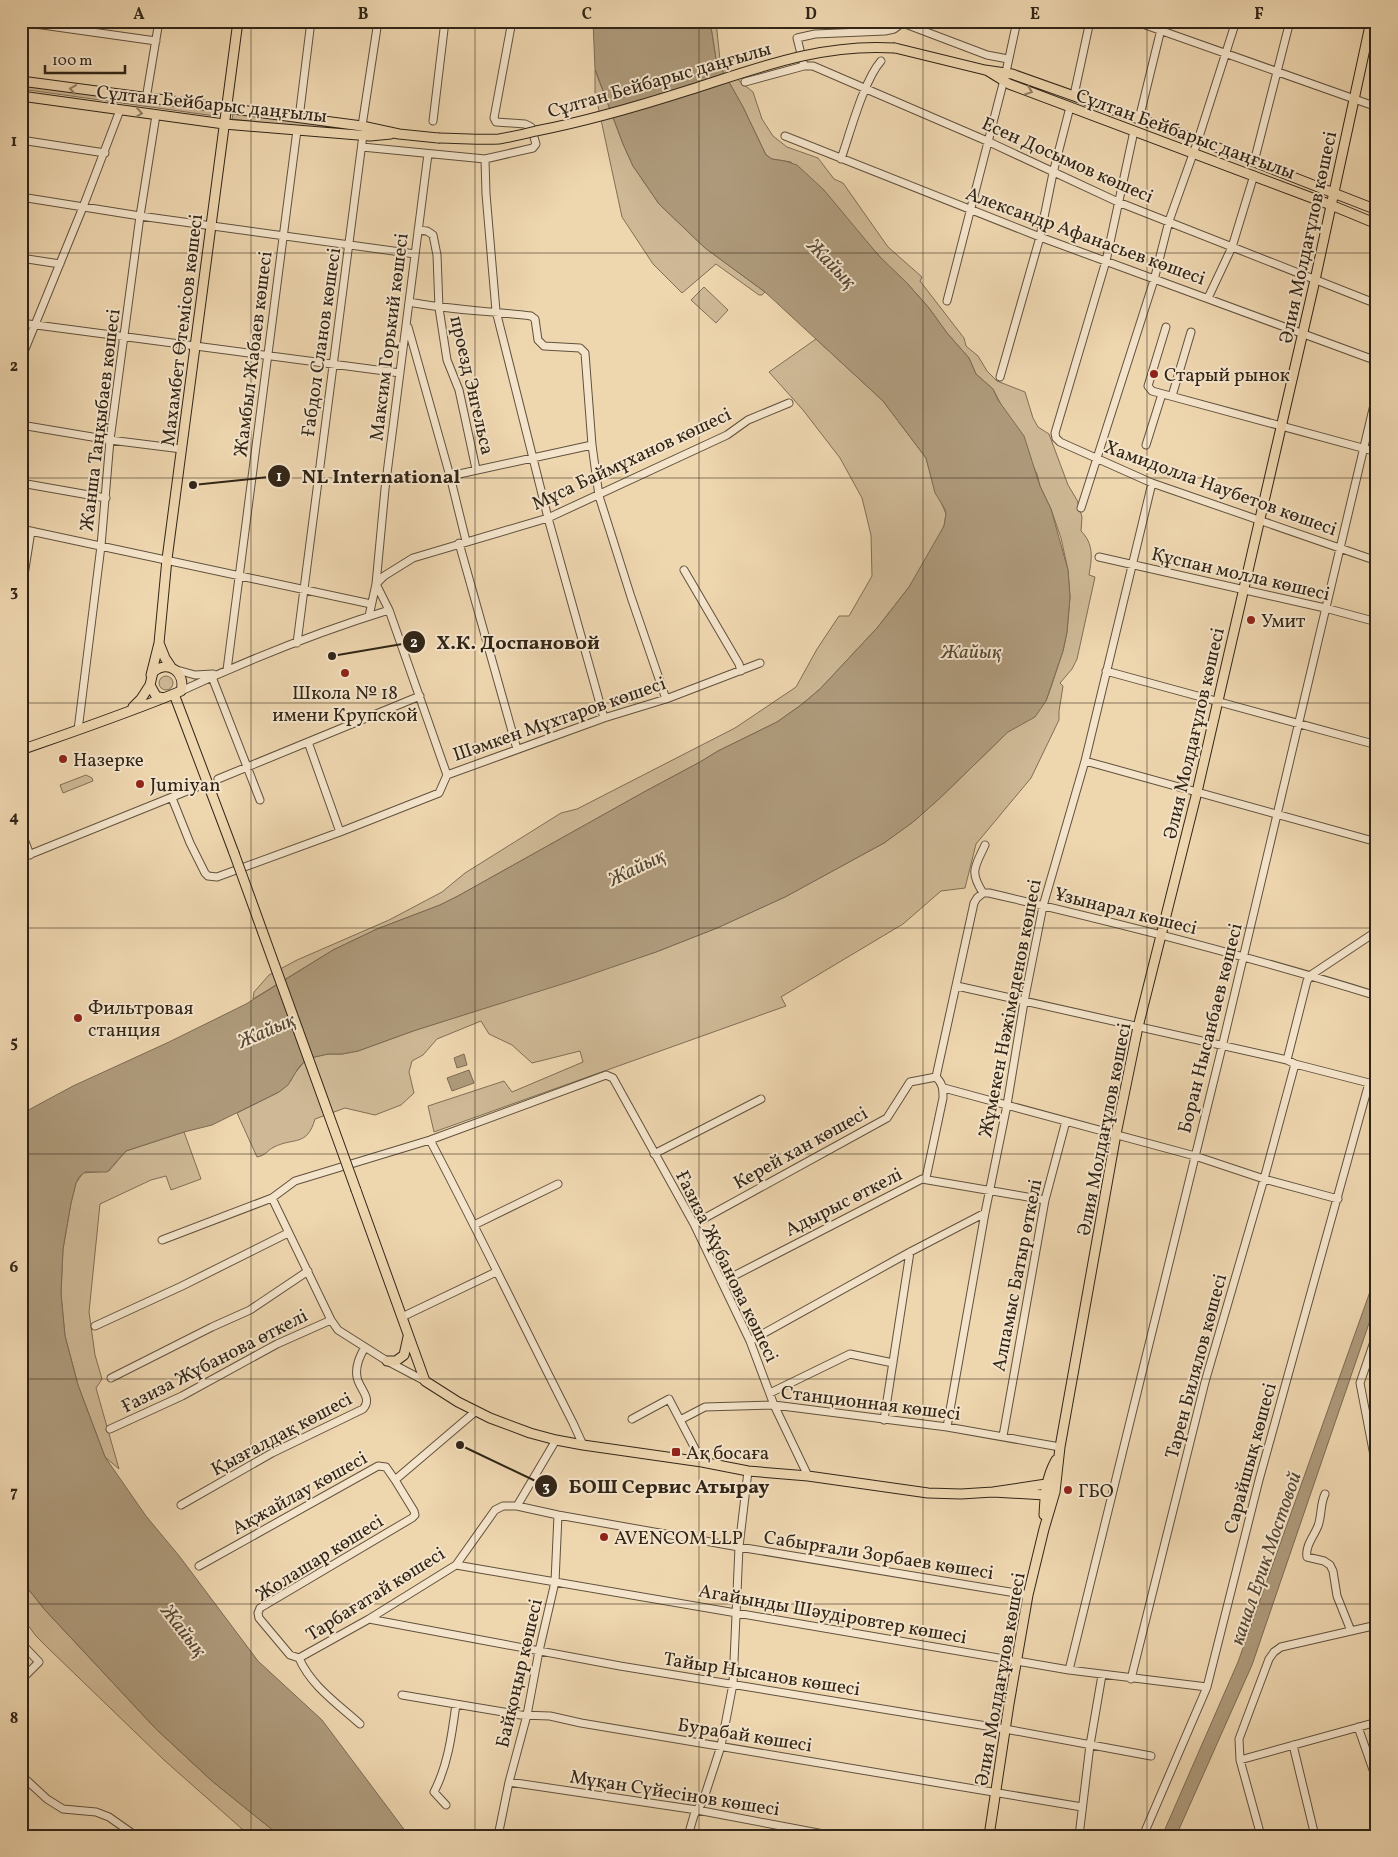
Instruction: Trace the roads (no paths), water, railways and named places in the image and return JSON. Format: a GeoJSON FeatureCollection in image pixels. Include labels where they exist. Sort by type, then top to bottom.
{"type":"FeatureCollection","features":[{"type":"Feature","properties":{"kind":"main road","name":"Махамбет Өтемісов көшесі"},"geometry":{"type":"LineString","coordinates":[[150,685],[159,643],[167,559],[238,21]]}},
{"type":"Feature","properties":{"kind":"main road","name":"Әлия Молдағұлов көшесі"},"geometry":{"type":"LineString","coordinates":[[988,1836],[1028,1595],[1054,1492],[1116,1134],[1138,1027],[1218,702],[1315,280],[1371,21]]}},
{"type":"Feature","properties":{"kind":"main road","name":"Сұлтан Бейбарыс даңғылы"},"geometry":{"type":"LineString","coordinates":[[21,81],[362,126],[399,134],[438,138],[498,139],[604,116],[765,65],[806,54],[844,48],[895,48],[985,70],[1006,72],[1198,140],[1377,210]]}},
{"type":"Feature","properties":{"kind":"main road","name":"Сұлтан Бейбарыс даңғылы"},"geometry":{"type":"LineString","coordinates":[[985,70],[1003,81],[1377,224]]}},
{"type":"Feature","properties":{"kind":"main road","name":"Сұлтан Бейбарыс даңғылы"},"geometry":{"type":"LineString","coordinates":[[21,96],[224,124],[363,136],[399,134]]}},
{"type":"Feature","properties":{"kind":"main road"},"geometry":{"type":"LineString","coordinates":[[159,643],[165,658],[182,680],[177,692],[425,1381],[476,1411],[530,1433],[583,1446],[702,1462],[748,1471],[808,1476],[928,1493],[961,1494],[1025,1490],[1046,1484],[1052,1486],[1054,1492],[1051,1495],[1045,1495],[1025,1490]]}},
{"type":"Feature","properties":{"kind":"main road"},"geometry":{"type":"LineString","coordinates":[[151,675],[161,667],[174,669]]}},
{"type":"Feature","properties":{"kind":"main road"},"geometry":{"type":"LineString","coordinates":[[129,711],[141,699],[150,685],[156,696],[164,698]]}},
{"type":"Feature","properties":{"kind":"main road"},"geometry":{"type":"LineString","coordinates":[[21,750],[177,692]]}},
{"type":"Feature","properties":{"kind":"main road"},"geometry":{"type":"LineString","coordinates":[[387,1360],[396,1361],[404,1355],[408,1334]]}},
{"type":"Feature","properties":{"kind":"main road","name":"Әлия Молдағұлов көшесі"},"geometry":{"type":"LineString","coordinates":[[1044,1528],[1046,1484],[1050,1470],[1060,1451]]}},
{"type":"Feature","properties":{"kind":"main road"},"geometry":{"type":"LineString","coordinates":[[1025,1490],[1050,1470]]}},
{"type":"Feature","properties":{"kind":"main road"},"geometry":{"type":"LineString","coordinates":[[1025,1490],[1038,1502],[1041,1508],[1044,1528]]}},
{"type":"Feature","properties":{"kind":"street"},"geometry":{"type":"LineString","coordinates":[[146,99],[159,21]]}},
{"type":"Feature","properties":{"kind":"street"},"geometry":{"type":"LineString","coordinates":[[299,118],[311,21]]}},
{"type":"Feature","properties":{"kind":"street"},"geometry":{"type":"LineString","coordinates":[[362,126],[378,21]]}},
{"type":"Feature","properties":{"kind":"street"},"geometry":{"type":"LineString","coordinates":[[433,121],[445,21]]}},
{"type":"Feature","properties":{"kind":"street"},"geometry":{"type":"LineString","coordinates":[[362,147],[485,159],[534,148],[536,144],[530,127],[525,124],[496,122],[494,118],[512,21]]}},
{"type":"Feature","properties":{"kind":"street"},"geometry":{"type":"LineString","coordinates":[[947,301],[1006,72],[1017,21]]}},
{"type":"Feature","properties":{"kind":"street"},"geometry":{"type":"LineString","coordinates":[[1074,95],[1090,21]]}},
{"type":"Feature","properties":{"kind":"street"},"geometry":{"type":"LineString","coordinates":[[1134,21],[1225,55],[1377,107]]}},
{"type":"Feature","properties":{"kind":"street"},"geometry":{"type":"LineString","coordinates":[[1139,119],[1163,21]]}},
{"type":"Feature","properties":{"kind":"street"},"geometry":{"type":"LineString","coordinates":[[1081,508],[1154,280],[1169,221],[1198,140],[1236,21]]}},
{"type":"Feature","properties":{"kind":"street"},"geometry":{"type":"LineString","coordinates":[[1254,162],[1290,21]]}},
{"type":"Feature","properties":{"kind":"street"},"geometry":{"type":"LineString","coordinates":[[21,22],[156,41]]}},
{"type":"Feature","properties":{"kind":"street"},"geometry":{"type":"LineString","coordinates":[[804,66],[797,38],[815,34],[885,31],[894,29],[902,22],[987,55],[1008,59]]}},
{"type":"Feature","properties":{"kind":"street"},"geometry":{"type":"LineString","coordinates":[[841,159],[866,88],[875,68],[881,61]]}},
{"type":"Feature","properties":{"kind":"street","name":"Есен Досымов көшесі"},"geometry":{"type":"LineString","coordinates":[[745,82],[804,66],[813,66],[987,141],[1118,202],[1377,304]]}},
{"type":"Feature","properties":{"kind":"street"},"geometry":{"type":"LineString","coordinates":[[1000,377],[1040,237],[1053,173],[1070,107]]}},
{"type":"Feature","properties":{"kind":"street"},"geometry":{"type":"LineString","coordinates":[[21,359],[105,153],[120,110]]}},
{"type":"Feature","properties":{"kind":"street","name":"Жанша Таңқыбаев көшесі"},"geometry":{"type":"LineString","coordinates":[[78,730],[101,546],[110,440],[140,216],[156,115]]}},
{"type":"Feature","properties":{"kind":"street","name":"Жамбыл Жабаев көшесі"},"geometry":{"type":"LineString","coordinates":[[224,671],[269,356],[297,130]]}},
{"type":"Feature","properties":{"kind":"street"},"geometry":{"type":"LineString","coordinates":[[1106,261],[1134,131]]}},
{"type":"Feature","properties":{"kind":"street","name":"Ғабдол Сланов көшесі"},"geometry":{"type":"LineString","coordinates":[[297,642],[363,136]]}},
{"type":"Feature","properties":{"kind":"street","name":"Александр Афанасьев көшесі"},"geometry":{"type":"LineString","coordinates":[[785,136],[1040,237],[1377,361]]}},
{"type":"Feature","properties":{"kind":"street"},"geometry":{"type":"LineString","coordinates":[[21,140],[105,153]]}},
{"type":"Feature","properties":{"kind":"street","name":"Максим Горький көшесі"},"geometry":{"type":"LineString","coordinates":[[369,616],[376,584],[385,489],[428,154]]}},
{"type":"Feature","properties":{"kind":"street"},"geometry":{"type":"LineString","coordinates":[[485,159],[486,194],[496,311],[532,458],[604,718]]}},
{"type":"Feature","properties":{"kind":"street"},"geometry":{"type":"LineString","coordinates":[[1208,298],[1232,247],[1254,176]]}},
{"type":"Feature","properties":{"kind":"street"},"geometry":{"type":"LineString","coordinates":[[21,197],[140,216],[415,254]]}},
{"type":"Feature","properties":{"kind":"street","name":"проезд Энгельса"},"geometry":{"type":"LineString","coordinates":[[418,230],[427,231],[433,236],[438,255],[439,308],[447,360],[459,390],[476,469]]}},
{"type":"Feature","properties":{"kind":"street"},"geometry":{"type":"LineString","coordinates":[[21,258],[60,264]]}},
{"type":"Feature","properties":{"kind":"street","name":"Хамидолла Наубетов көшесі"},"geometry":{"type":"LineString","coordinates":[[1106,261],[1055,433],[1056,438],[1060,442],[1152,482],[1377,561]]}},
{"type":"Feature","properties":{"kind":"street"},"geometry":{"type":"LineString","coordinates":[[409,302],[439,308],[496,311],[530,316],[535,319],[538,340],[544,346],[580,348],[585,353],[592,445],[599,496],[666,699]]}},
{"type":"Feature","properties":{"kind":"street"},"geometry":{"type":"LineString","coordinates":[[21,323],[400,373]]}},
{"type":"Feature","properties":{"kind":"street"},"geometry":{"type":"LineString","coordinates":[[406,323],[450,476],[462,542],[516,749]]}},
{"type":"Feature","properties":{"kind":"street"},"geometry":{"type":"LineString","coordinates":[[1166,327],[1148,386],[1152,391],[1377,452]]}},
{"type":"Feature","properties":{"kind":"street"},"geometry":{"type":"LineString","coordinates":[[1172,396],[1191,332]]}},
{"type":"Feature","properties":{"kind":"street","name":"Боран Нысанбаев көшесі"},"geometry":{"type":"LineString","coordinates":[[1069,1670],[1244,956],[1377,392]]}},
{"type":"Feature","properties":{"kind":"street"},"geometry":{"type":"LineString","coordinates":[[1146,445],[1162,394]]}},
{"type":"Feature","properties":{"kind":"street","name":"Мұса Баймұханов көшесі"},"geometry":{"type":"LineString","coordinates":[[376,584],[384,576],[413,558],[548,518],[727,435],[748,420],[789,403]]}},
{"type":"Feature","properties":{"kind":"street"},"geometry":{"type":"LineString","coordinates":[[21,425],[110,440],[182,449]]}},
{"type":"Feature","properties":{"kind":"street"},"geometry":{"type":"LineString","coordinates":[[450,476],[592,445]]}},
{"type":"Feature","properties":{"kind":"street","name":"Жұмекен Нәжімеденов көшесі"},"geometry":{"type":"LineString","coordinates":[[947,1427],[1043,906],[1084,761],[1152,482]]}},
{"type":"Feature","properties":{"kind":"street"},"geometry":{"type":"LineString","coordinates":[[21,483],[106,498]]}},
{"type":"Feature","properties":{"kind":"street"},"geometry":{"type":"LineString","coordinates":[[21,529],[371,604]]}},
{"type":"Feature","properties":{"kind":"street"},"geometry":{"type":"LineString","coordinates":[[21,594],[31,531]]}},
{"type":"Feature","properties":{"kind":"street","name":"Құспан молла көшесі"},"geometry":{"type":"LineString","coordinates":[[1099,557],[1325,608],[1377,622]]}},
{"type":"Feature","properties":{"kind":"street"},"geometry":{"type":"LineString","coordinates":[[684,570],[740,664],[741,671]]}},
{"type":"Feature","properties":{"kind":"street"},"geometry":{"type":"LineString","coordinates":[[376,584],[389,610],[447,775]]}},
{"type":"Feature","properties":{"kind":"street"},"geometry":{"type":"LineString","coordinates":[[177,692],[297,642],[389,610]]}},
{"type":"Feature","properties":{"kind":"street","name":"Шәмкен Мұхтаров көшесі"},"geometry":{"type":"LineString","coordinates":[[172,798],[190,843],[206,873],[212,877],[217,877],[439,793],[447,775],[604,718],[666,699],[760,663]]}},
{"type":"Feature","properties":{"kind":"street"},"geometry":{"type":"LineString","coordinates":[[174,669],[194,675],[224,671]]}},
{"type":"Feature","properties":{"kind":"street"},"geometry":{"type":"LineString","coordinates":[[1106,671],[1377,745]]}},
{"type":"Feature","properties":{"kind":"street"},"geometry":{"type":"LineString","coordinates":[[212,677],[260,800]]}},
{"type":"Feature","properties":{"kind":"street"},"geometry":{"type":"LineString","coordinates":[[218,779],[420,696]]}},
{"type":"Feature","properties":{"kind":"street"},"geometry":{"type":"LineString","coordinates":[[308,742],[340,832]]}},
{"type":"Feature","properties":{"kind":"street"},"geometry":{"type":"LineString","coordinates":[[1084,761],[1377,842]]}},
{"type":"Feature","properties":{"kind":"street"},"geometry":{"type":"LineString","coordinates":[[21,858],[197,787]]}},
{"type":"Feature","properties":{"kind":"street"},"geometry":{"type":"LineString","coordinates":[[21,831],[30,855]]}},
{"type":"Feature","properties":{"kind":"street"},"geometry":{"type":"LineString","coordinates":[[926,1178],[944,1088],[941,1081],[936,1077],[974,903],[976,898],[983,893],[974,877],[974,870],[984,845]]}},
{"type":"Feature","properties":{"kind":"street","name":"Ұзынарал көшесі"},"geometry":{"type":"LineString","coordinates":[[983,893],[1244,956],[1377,996]]}},
{"type":"Feature","properties":{"kind":"street"},"geometry":{"type":"LineString","coordinates":[[1286,1060],[1307,981],[1311,975],[1377,931]]}},
{"type":"Feature","properties":{"kind":"street"},"geometry":{"type":"LineString","coordinates":[[957,986],[1286,1060],[1373,1084]]}},
{"type":"Feature","properties":{"kind":"street","name":"Тарен Билялов көшесі"},"geometry":{"type":"LineString","coordinates":[[1131,1679],[1205,1382],[1295,1064]]}},
{"type":"Feature","properties":{"kind":"street","name":"Ғазиза Жұбанова көшесі"},"geometry":{"type":"LineString","coordinates":[[430,1140],[610,1075],[694,1224],[750,1341],[774,1405],[808,1476]]}},
{"type":"Feature","properties":{"kind":"street","name":"Керей хан көшесі"},"geometry":{"type":"LineString","coordinates":[[694,1224],[887,1118],[910,1082],[936,1077]]}},
{"type":"Feature","properties":{"kind":"street","name":"Сарайшық көшесі"},"geometry":{"type":"LineString","coordinates":[[1143,1836],[1207,1687],[1259,1480],[1338,1199],[1373,1084]]}},
{"type":"Feature","properties":{"kind":"street"},"geometry":{"type":"LineString","coordinates":[[944,1088],[1195,1156],[1264,1179],[1338,1199]]}},
{"type":"Feature","properties":{"kind":"street","name":"Ғазиза Жұбанова көшесі"},"geometry":{"type":"LineString","coordinates":[[654,1154],[761,1099]]}},
{"type":"Feature","properties":{"kind":"street","name":"Алпамыс Батыр өткелі"},"geometry":{"type":"LineString","coordinates":[[1003,1436],[1045,1200],[1066,1121]]}},
{"type":"Feature","properties":{"kind":"street"},"geometry":{"type":"LineString","coordinates":[[162,1240],[272,1198],[295,1181],[430,1140],[583,1446]]}},
{"type":"Feature","properties":{"kind":"street","name":"Адырыс өткелі"},"geometry":{"type":"LineString","coordinates":[[722,1282],[922,1179],[926,1178],[1045,1200]]}},
{"type":"Feature","properties":{"kind":"street"},"geometry":{"type":"LineString","coordinates":[[474,1225],[558,1184]]}},
{"type":"Feature","properties":{"kind":"street","name":"Ғазиза Жұбанова өткелі"},"geometry":{"type":"LineString","coordinates":[[272,1198],[331,1320],[338,1330],[425,1381]]}},
{"type":"Feature","properties":{"kind":"street"},"geometry":{"type":"LineString","coordinates":[[750,1341],[910,1252],[985,1213]]}},
{"type":"Feature","properties":{"kind":"street"},"geometry":{"type":"LineString","coordinates":[[95,1326],[182,1286],[288,1232]]}},
{"type":"Feature","properties":{"kind":"street"},"geometry":{"type":"LineString","coordinates":[[884,1420],[910,1252]]}},
{"type":"Feature","properties":{"kind":"street","name":"Ғазиза Жұбанова өткелі"},"geometry":{"type":"LineString","coordinates":[[111,1378],[250,1310],[308,1271]]}},
{"type":"Feature","properties":{"kind":"street"},"geometry":{"type":"LineString","coordinates":[[402,1317],[496,1272]]}},
{"type":"Feature","properties":{"kind":"street","name":"Ғазиза Жұбанова өткелі"},"geometry":{"type":"LineString","coordinates":[[110,1429],[182,1396],[277,1344],[331,1320]]}},
{"type":"Feature","properties":{"kind":"street"},"geometry":{"type":"LineString","coordinates":[[1377,1333],[1360,1383],[1377,1471]]}},
{"type":"Feature","properties":{"kind":"street","name":"Қызғалдақ көшесі"},"geometry":{"type":"LineString","coordinates":[[181,1506],[272,1454],[363,1409],[368,1400],[357,1377],[357,1363],[365,1346]]}},
{"type":"Feature","properties":{"kind":"street"},"geometry":{"type":"LineString","coordinates":[[770,1393],[850,1354],[893,1363]]}},
{"type":"Feature","properties":{"kind":"street"},"geometry":{"type":"LineString","coordinates":[[632,1419],[669,1399],[702,1462]]}},
{"type":"Feature","properties":{"kind":"street","name":"Станционная көшесі"},"geometry":{"type":"LineString","coordinates":[[680,1420],[705,1407],[774,1405],[1003,1436],[1060,1451]]}},
{"type":"Feature","properties":{"kind":"street","name":"Ақжайлау көшесі"},"geometry":{"type":"LineString","coordinates":[[199,1566],[378,1466],[386,1467],[394,1480],[476,1411]]}},
{"type":"Feature","properties":{"kind":"street"},"geometry":{"type":"LineString","coordinates":[[517,1506],[556,1440]]}},
{"type":"Feature","properties":{"kind":"street"},"geometry":{"type":"LineString","coordinates":[[688,1836],[690,1824],[703,1801],[721,1746],[733,1684],[738,1547],[748,1471]]}},
{"type":"Feature","properties":{"kind":"street","name":"Жолашар көшесi"},"geometry":{"type":"LineString","coordinates":[[299,1658],[290,1655],[259,1618],[260,1608],[412,1518],[415,1515],[414,1511],[394,1480]]}},
{"type":"Feature","properties":{"kind":"street"},"geometry":{"type":"LineString","coordinates":[[1324,1494],[1322,1512],[1318,1526],[1306,1551],[1307,1557],[1324,1561],[1330,1565],[1333,1571],[1337,1596],[1351,1631]]}},
{"type":"Feature","properties":{"kind":"street","name":"Тарбағатай көшесi"},"geometry":{"type":"LineString","coordinates":[[299,1658],[369,1620],[456,1565],[495,1510],[503,1506],[517,1506]]}},
{"type":"Feature","properties":{"kind":"street","name":"Сабырғали Зорбаев көшесі"},"geometry":{"type":"LineString","coordinates":[[517,1506],[738,1547],[1028,1595]]}},
{"type":"Feature","properties":{"kind":"street","name":"Байқоңыр көшесi"},"geometry":{"type":"LineString","coordinates":[[498,1836],[509,1782],[527,1715],[555,1582],[558,1515]]}},
{"type":"Feature","properties":{"kind":"street","name":"Агайынды Шәудіровтер көшесi"},"geometry":{"type":"LineString","coordinates":[[456,1565],[1069,1670],[1207,1687]]}},
{"type":"Feature","properties":{"kind":"street","name":"Тайыр Нысанов көшесi"},"geometry":{"type":"LineString","coordinates":[[369,1620],[539,1651],[1005,1729],[1150,1756]]}},
{"type":"Feature","properties":{"kind":"street"},"geometry":{"type":"LineString","coordinates":[[1261,1836],[1240,1760],[1239,1739],[1269,1659],[1274,1652],[1281,1648],[1377,1625]]}},
{"type":"Feature","properties":{"kind":"street"},"geometry":{"type":"LineString","coordinates":[[21,1643],[39,1662],[21,1680]]}},
{"type":"Feature","properties":{"kind":"street"},"geometry":{"type":"LineString","coordinates":[[299,1658],[304,1669],[320,1688],[360,1724]]}},
{"type":"Feature","properties":{"kind":"street"},"geometry":{"type":"LineString","coordinates":[[1079,1836],[1090,1745],[1102,1675]]}},
{"type":"Feature","properties":{"kind":"street","name":"Бурабай көшесi"},"geometry":{"type":"LineString","coordinates":[[402,1695],[527,1715],[550,1716],[581,1723],[1082,1807]]}},
{"type":"Feature","properties":{"kind":"street"},"geometry":{"type":"LineString","coordinates":[[446,1805],[434,1792],[450,1746],[456,1704]]}},
{"type":"Feature","properties":{"kind":"street"},"geometry":{"type":"LineString","coordinates":[[1240,1760],[1377,1722]]}},
{"type":"Feature","properties":{"kind":"street"},"geometry":{"type":"LineString","coordinates":[[1358,1728],[1377,1781]]}},
{"type":"Feature","properties":{"kind":"street"},"geometry":{"type":"LineString","coordinates":[[1293,1745],[1315,1836]]}},
{"type":"Feature","properties":{"kind":"street"},"geometry":{"type":"LineString","coordinates":[[21,1775],[46,1799],[63,1809],[102,1814],[136,1836]]}},
{"type":"Feature","properties":{"kind":"street","name":"Мұқан Сүйесінов көшесі"},"geometry":{"type":"LineString","coordinates":[[509,1782],[697,1810],[834,1836]]}},
{"type":"Feature","properties":{"kind":"water","name":"Жайық"},"geometry":{"type":"Polygon","coordinates":[[[593,21],[710,21],[716,59],[743,107],[766,155],[772,159],[797,165],[824,190],[879,256],[929,308],[947,333],[969,358],[976,374],[993,389],[998,400],[1024,436],[1040,486],[1051,509],[1068,570],[1070,597],[1067,632],[1063,651],[1046,701],[1035,717],[1008,732],[939,799],[913,822],[884,843],[785,897],[717,928],[656,952],[575,980],[413,1031],[358,1051],[310,1058],[299,1067],[288,1085],[279,1092],[212,1125],[126,1151],[107,1172],[85,1172],[79,1177],[71,1203],[63,1249],[61,1294],[65,1336],[78,1385],[105,1457],[146,1516],[180,1557],[258,1661],[322,1720],[409,1836],[280,1836],[212,1781],[156,1729],[45,1610],[21,1580],[21,1114],[73,1086],[246,1004],[333,950],[377,929],[440,905],[458,896],[718,751],[777,722],[820,689],[877,628],[909,587],[944,526],[945,509],[935,493],[926,458],[883,401],[765,292],[705,248],[659,204],[633,166],[595,69],[593,21]]]}},
{"type":"Feature","properties":{"kind":"water"},"geometry":{"type":"Polygon","coordinates":[[[464,1054],[467,1065],[457,1068],[454,1058],[464,1054]]]}},
{"type":"Feature","properties":{"kind":"water"},"geometry":{"type":"Polygon","coordinates":[[[469,1070],[474,1083],[452,1091],[447,1078],[469,1070]]]}},
{"type":"Feature","properties":{"kind":"water","name":"канал Ерик Мостовой"},"geometry":{"type":"Polygon","coordinates":[[[1377,1272],[1377,1300],[1252,1665],[1176,1836],[1162,1836],[1238,1662],[1377,1272]]]}},
{"type":"Feature","properties":{"kind":"place","name":"Старый рынок"},"geometry":{"type":"Point","coordinates":[1154,374]}},
{"type":"Feature","properties":{"kind":"place","name":"NL International"},"geometry":{"type":"Point","coordinates":[193,485]}},
{"type":"Feature","properties":{"kind":"place","name":"Умит"},"geometry":{"type":"Point","coordinates":[1251,620]}},
{"type":"Feature","properties":{"kind":"place","name":"Х.К. Доспановой"},"geometry":{"type":"Point","coordinates":[332,656]}},
{"type":"Feature","properties":{"kind":"place","name":"Школа № 18 имени Крупской"},"geometry":{"type":"Point","coordinates":[345,673]}},
{"type":"Feature","properties":{"kind":"place","name":"Назерке"},"geometry":{"type":"Point","coordinates":[63,759]}},
{"type":"Feature","properties":{"kind":"place","name":"Jumiyan"},"geometry":{"type":"Point","coordinates":[140,784]}},
{"type":"Feature","properties":{"kind":"place","name":"Фильтровая станция"},"geometry":{"type":"Point","coordinates":[78,1018]}},
{"type":"Feature","properties":{"kind":"place","name":"БОШ Сервис Атырау"},"geometry":{"type":"Point","coordinates":[460,1445]}},
{"type":"Feature","properties":{"kind":"place","name":"Ақ босаға"},"geometry":{"type":"Point","coordinates":[676,1452]}},
{"type":"Feature","properties":{"kind":"place","name":"ГБО"},"geometry":{"type":"Point","coordinates":[1068,1490]}},
{"type":"Feature","properties":{"kind":"place","name":"AVENCOM LLP"},"geometry":{"type":"Point","coordinates":[604,1537]}}]}
